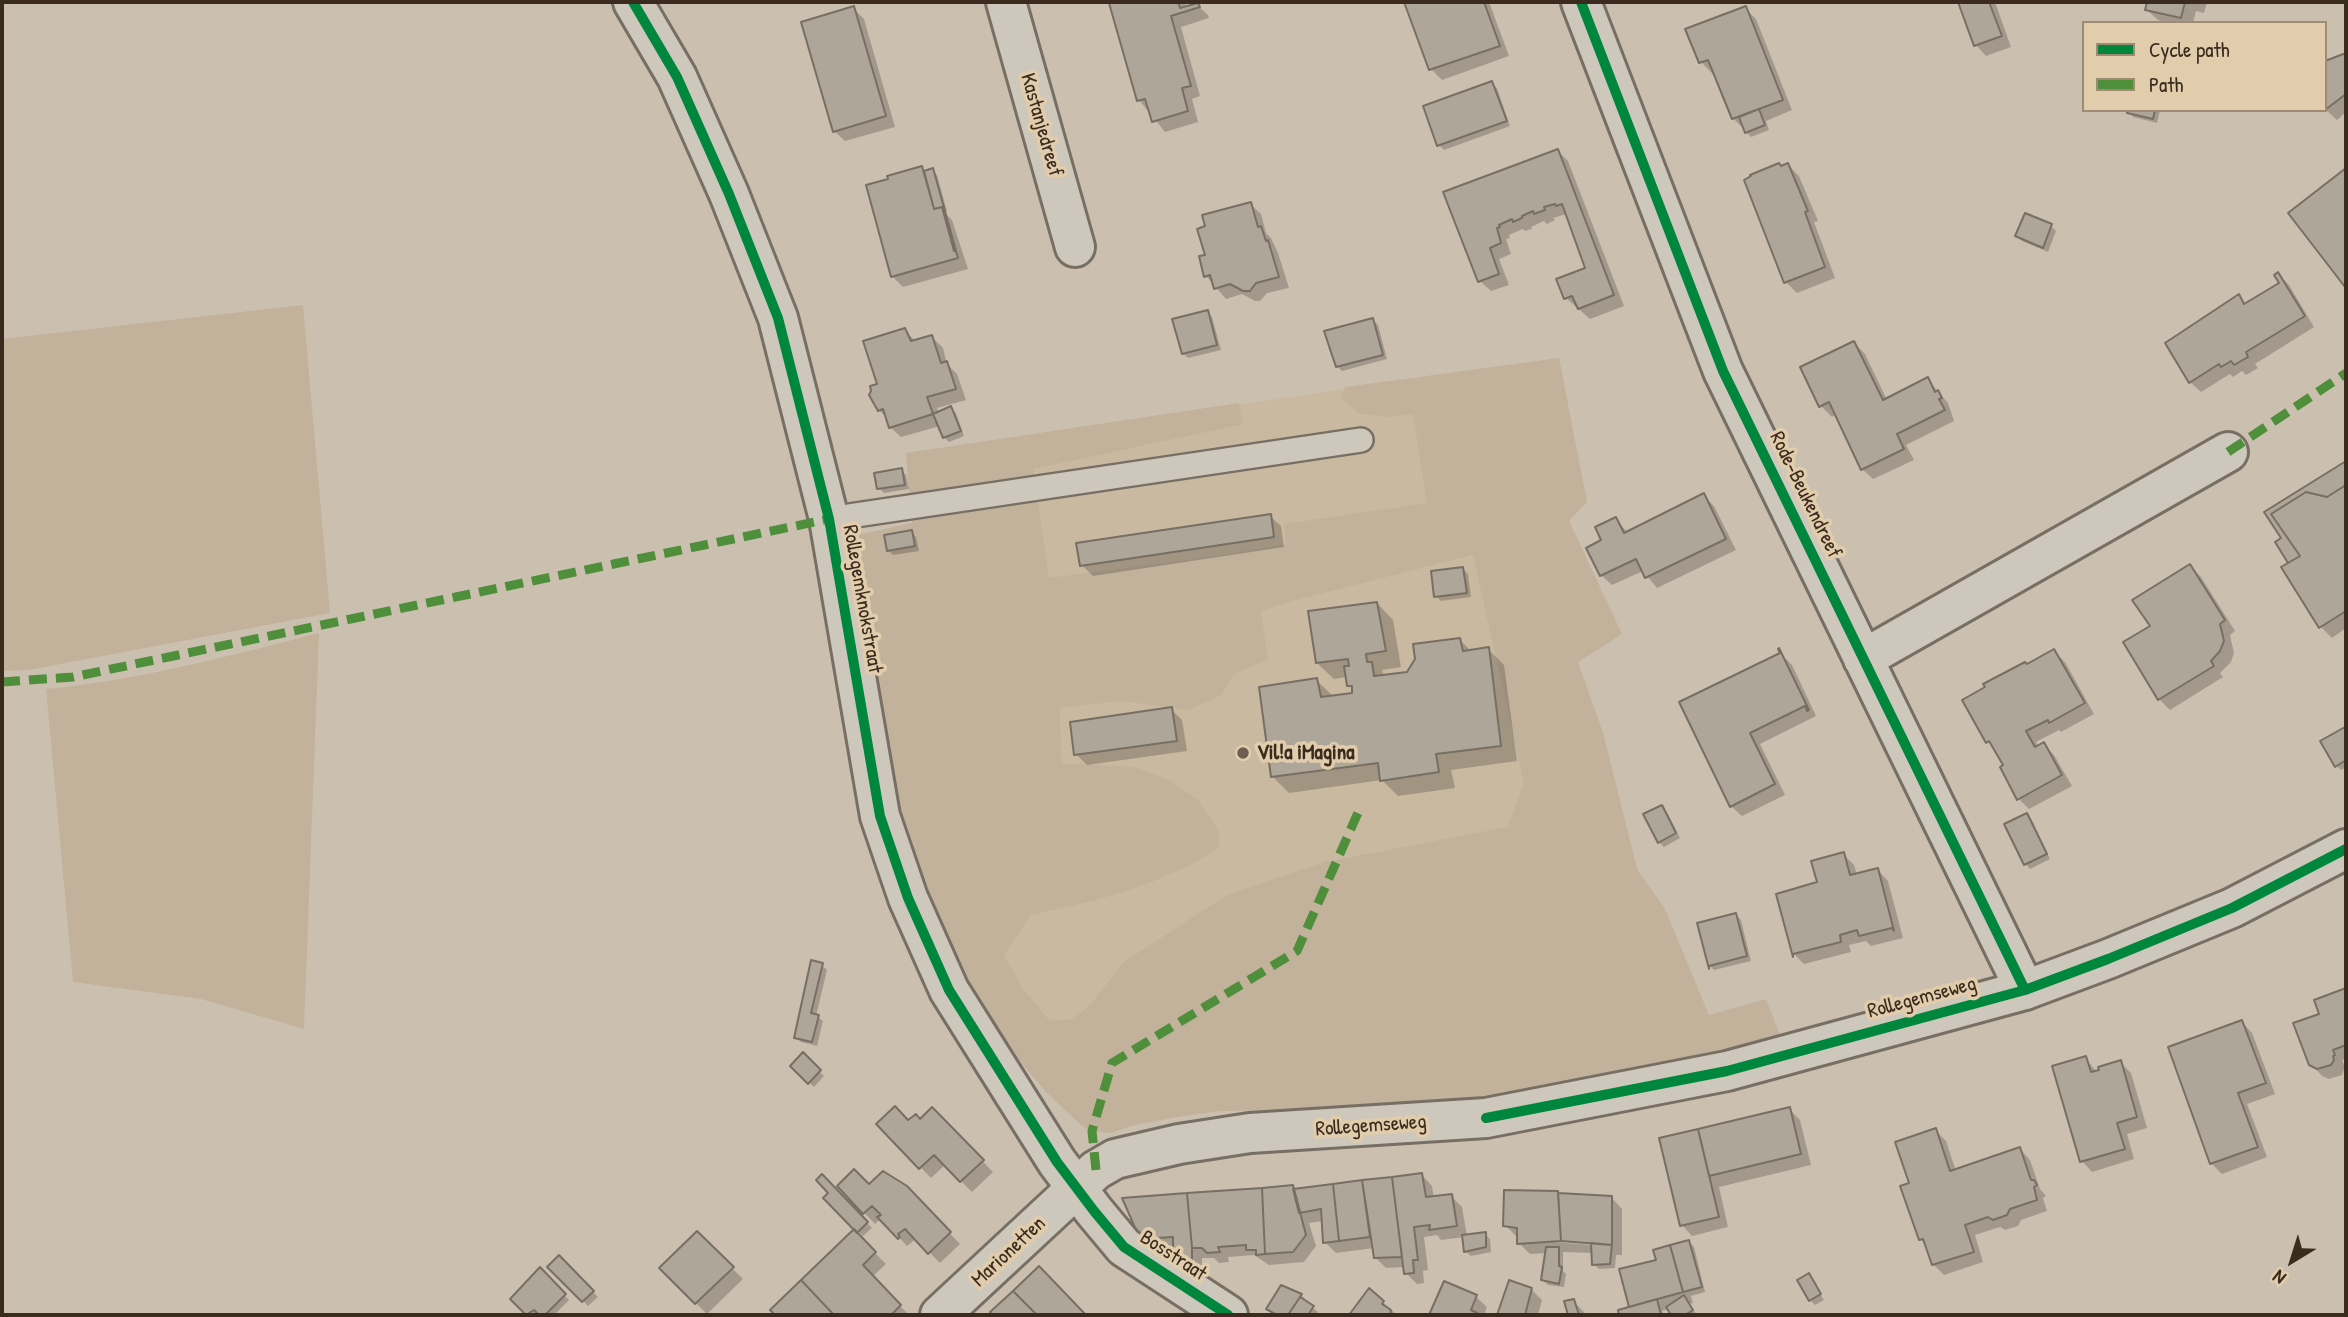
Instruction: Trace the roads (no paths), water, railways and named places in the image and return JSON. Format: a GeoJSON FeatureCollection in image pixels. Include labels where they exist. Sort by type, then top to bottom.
{"type":"FeatureCollection","features":[{"type":"Feature","properties":{"kind":"street","name":"Rollegemknokstraat"},"geometry":{"type":"LineString","coordinates":[[633,2],[677,77],[729,194],[778,318],[829,519],[880,816],[908,898],[949,989],[1057,1162],[1078,1188]]}},
{"type":"Feature","properties":{"kind":"street","name":"Kastanjedreef"},"geometry":{"type":"LineString","coordinates":[[1006,2],[1075,247]]}},
{"type":"Feature","properties":{"kind":"street","name":"Rode-Beukendreef"},"geometry":{"type":"LineString","coordinates":[[1581,2],[1723,371],[2025,990]]}},
{"type":"Feature","properties":{"kind":"street"},"geometry":{"type":"LineString","coordinates":[[1863,659],[2228,452]]}},
{"type":"Feature","properties":{"kind":"street","name":"Rollegemseweg"},"geometry":{"type":"LineString","coordinates":[[1078,1188],[1096,1170],[1115,1159],[1179,1144],[1250,1133],[1486,1118],[1727,1071],[2025,990],[2232,908],[2346,849]]}},
{"type":"Feature","properties":{"kind":"street","name":"Marionetten"},"geometry":{"type":"LineString","coordinates":[[940,1315],[1078,1188]]}},
{"type":"Feature","properties":{"kind":"street","name":"Bosstraat"},"geometry":{"type":"LineString","coordinates":[[1078,1188],[1124,1247],[1228,1315]]}},
{"type":"Feature","properties":{"kind":"lane"},"geometry":{"type":"LineString","coordinates":[[829,519],[1361,440]]}},
{"type":"Feature","properties":{"kind":"place","name":"Vil!a iMagina"},"geometry":{"type":"Point","coordinates":[1243,753]}}]}
